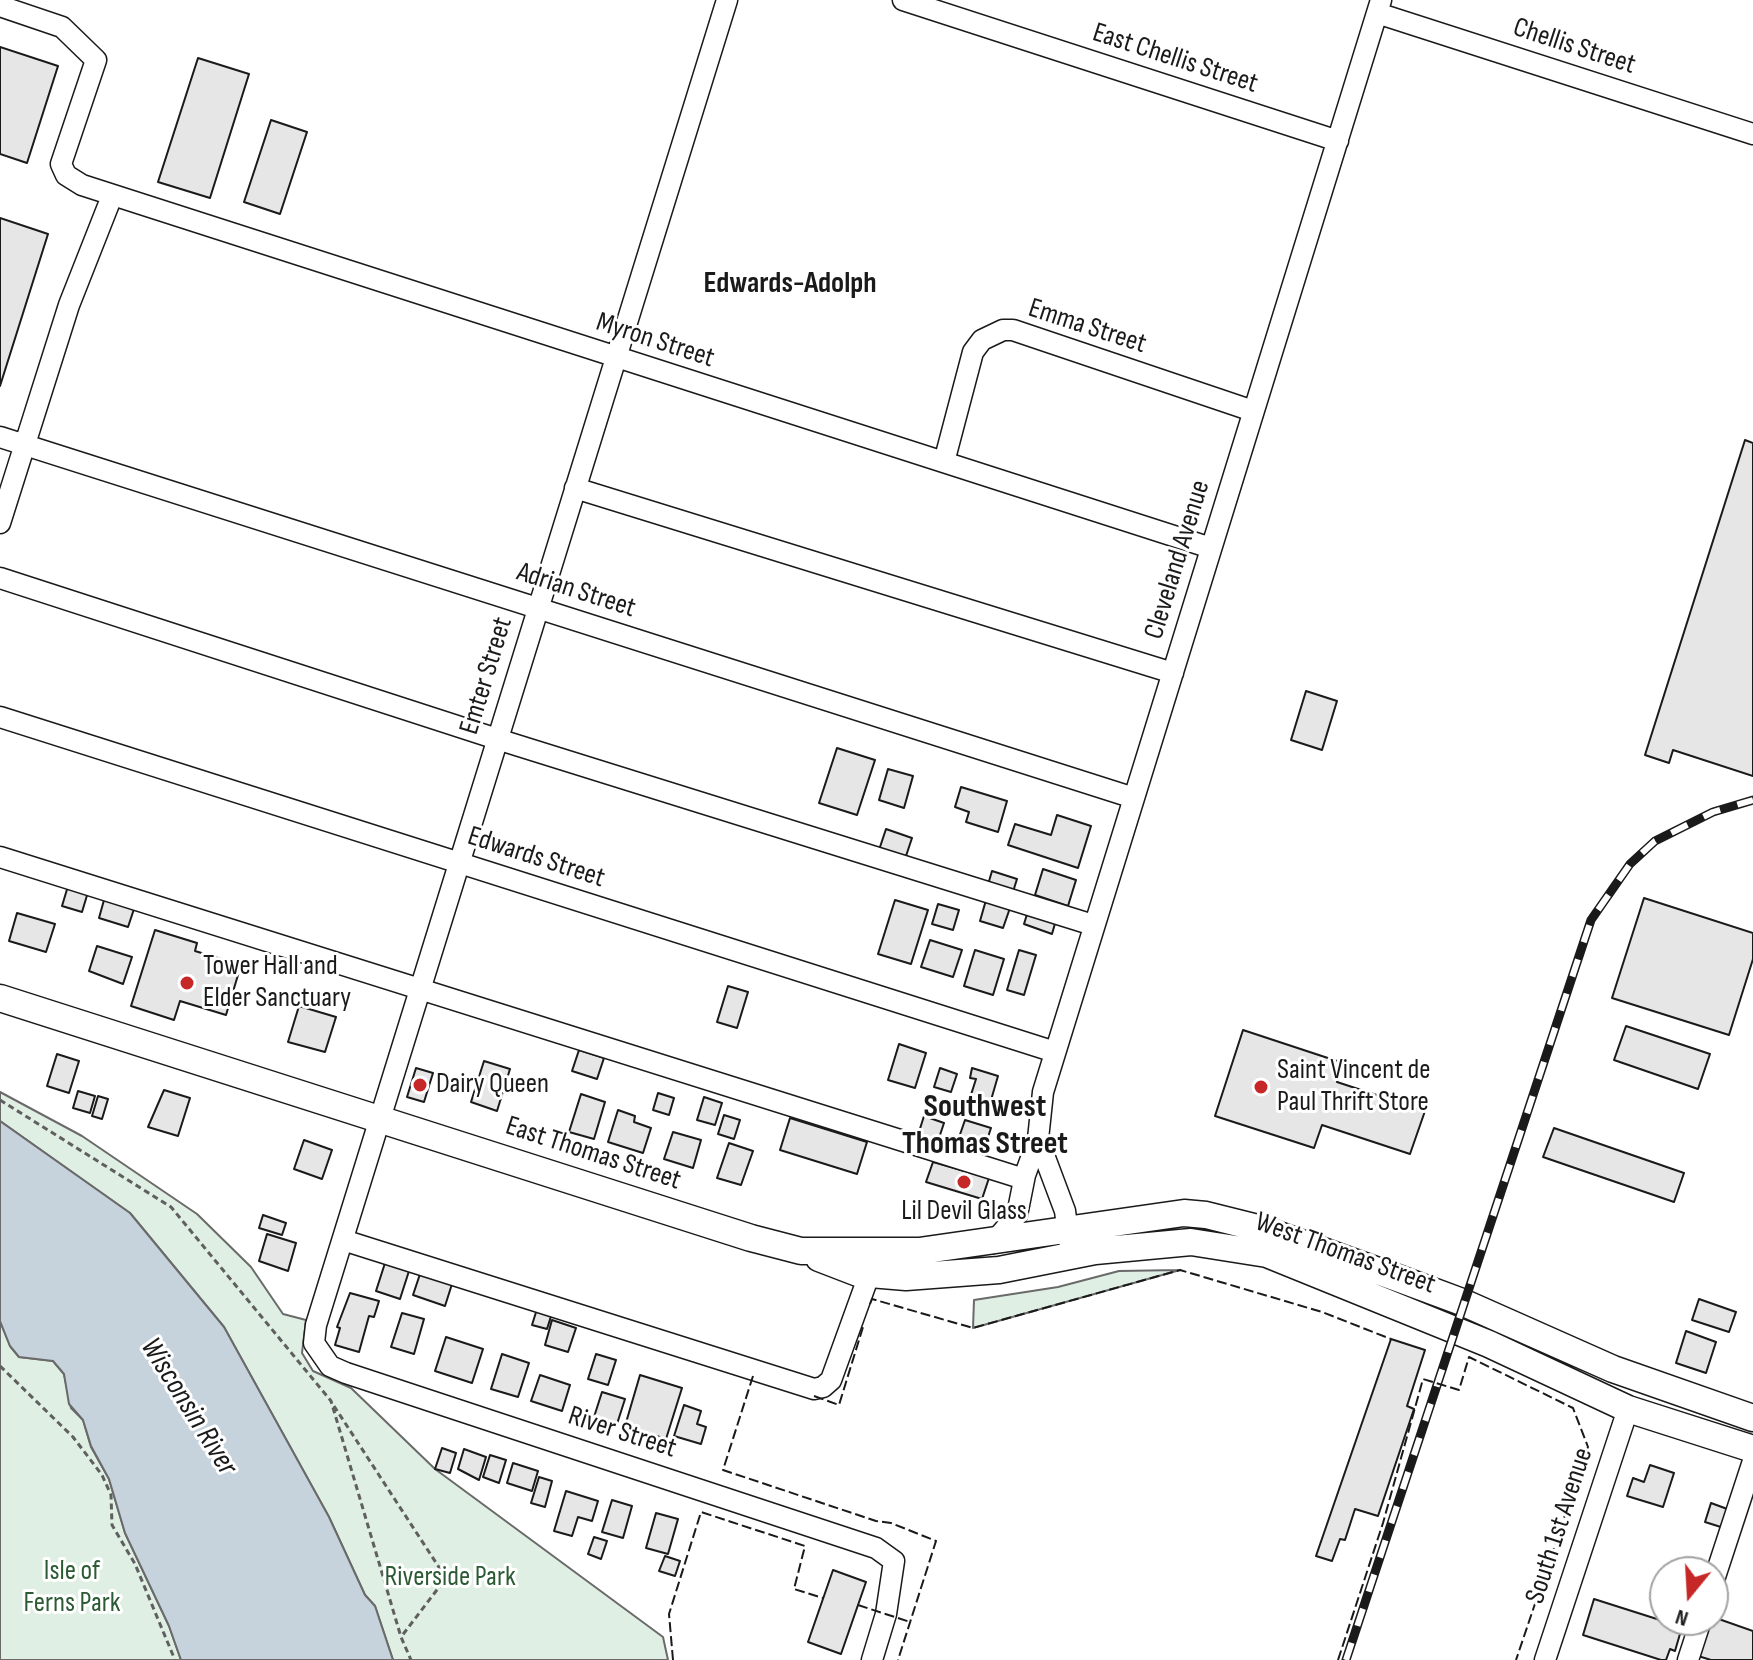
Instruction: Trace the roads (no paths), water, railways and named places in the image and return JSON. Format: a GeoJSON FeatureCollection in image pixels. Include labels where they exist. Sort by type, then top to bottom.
{"type":"FeatureCollection","features":[{"type":"Feature","properties":{"kind":"main road","name":"East Thomas Street"},"geometry":{"type":"LineString","coordinates":[[0,998],[751,1238],[801,1251],[919,1251],[993,1243]]}},
{"type":"Feature","properties":{"kind":"main road","name":"West Thomas Street"},"geometry":{"type":"LineString","coordinates":[[993,1243],[1184,1213],[1262,1229],[1462,1302],[1613,1369],[1752,1418]]}},
{"type":"Feature","properties":{"kind":"main road","name":"West Thomas Street"},"geometry":{"type":"LineString","coordinates":[[801,1251],[869,1275],[960,1274],[1191,1242],[1267,1254],[1454,1329],[1628,1409],[1753,1449]]}},
{"type":"Feature","properties":{"kind":"main road"},"geometry":{"type":"LineString","coordinates":[[1628,1409],[1639,1394],[1645,1392],[1752,1418]]}},
{"type":"Feature","properties":{"kind":"street","name":"Emter Street"},"geometry":{"type":"LineString","coordinates":[[330,1366],[320,1355],[314,1336],[727,0]]}},
{"type":"Feature","properties":{"kind":"street","name":"East Chellis Street"},"geometry":{"type":"LineString","coordinates":[[903,0],[1338,141]]}},
{"type":"Feature","properties":{"kind":"street","name":"Myron Street"},"geometry":{"type":"LineString","coordinates":[[0,6],[62,27],[96,60],[61,164],[66,175],[82,185],[1211,548]]}},
{"type":"Feature","properties":{"kind":"street","name":"Cleveland Avenue"},"geometry":{"type":"LineString","coordinates":[[993,1243],[1013,1223],[1038,1139],[1040,1107],[1093,925],[1379,7]]}},
{"type":"Feature","properties":{"kind":"street","name":"Chellis Street"},"geometry":{"type":"LineString","coordinates":[[1379,7],[1753,134]]}},
{"type":"Feature","properties":{"kind":"street"},"geometry":{"type":"LineString","coordinates":[[0,523],[69,305],[112,196]]}},
{"type":"Feature","properties":{"kind":"street","name":"Emma Street"},"geometry":{"type":"LineString","coordinates":[[944,462],[973,352],[982,340],[1003,330],[1013,330],[1253,411]]}},
{"type":"Feature","properties":{"kind":"street","name":"Adrian Street"},"geometry":{"type":"LineString","coordinates":[[0,437],[1134,798]]}},
{"type":"Feature","properties":{"kind":"street"},"geometry":{"type":"LineString","coordinates":[[575,488],[1173,673]]}},
{"type":"Feature","properties":{"kind":"street"},"geometry":{"type":"LineString","coordinates":[[0,578],[497,739],[1093,925]]}},
{"type":"Feature","properties":{"kind":"street","name":"Edwards Street"},"geometry":{"type":"LineString","coordinates":[[0,717],[1055,1052]]}},
{"type":"Feature","properties":{"kind":"street"},"geometry":{"type":"LineString","coordinates":[[0,857],[420,992],[1024,1179]]}},
{"type":"Feature","properties":{"kind":"street","name":"Cleveland Avenue"},"geometry":{"type":"LineString","coordinates":[[1038,1139],[1065,1211],[1069,1257]]}},
{"type":"Feature","properties":{"kind":"street"},"geometry":{"type":"LineString","coordinates":[[343,1240],[814,1389],[831,1380],[869,1275]]}},
{"type":"Feature","properties":{"kind":"street","name":"River Street"},"geometry":{"type":"LineString","coordinates":[[330,1366],[824,1528],[876,1548],[894,1561],[886,1614],[872,1660]]}},
{"type":"Feature","properties":{"kind":"street","name":"South 1st Avenue"},"geometry":{"type":"LineString","coordinates":[[1545,1660],[1628,1409]]}},
{"type":"Feature","properties":{"kind":"street"},"geometry":{"type":"LineString","coordinates":[[1722,1556],[1753,1461]]}},
{"type":"Feature","properties":{"kind":"street"},"geometry":{"type":"LineString","coordinates":[[1688,1660],[1696,1636]]}},
{"type":"Feature","properties":{"kind":"water","name":"Wisconsin River"},"geometry":{"type":"Polygon","coordinates":[[[0,1121],[130,1213],[224,1327],[329,1517],[365,1595],[375,1606],[393,1660],[181,1660],[169,1626],[125,1533],[109,1479],[91,1446],[83,1420],[69,1404],[64,1374],[53,1361],[19,1357],[10,1346],[0,1321],[0,1121]]]}},
{"type":"Feature","properties":{"kind":"railway"},"geometry":{"type":"LineString","coordinates":[[1346,1660],[1591,920],[1630,864],[1655,841],[1713,812],[1753,800]]}},
{"type":"Feature","properties":{"kind":"place","name":"Tower Hall and Elder Sanctuary"},"geometry":{"type":"Point","coordinates":[187,983]}},
{"type":"Feature","properties":{"kind":"place","name":"Dairy Queen"},"geometry":{"type":"Point","coordinates":[420,1085]}},
{"type":"Feature","properties":{"kind":"place","name":"Saint Vincent de Paul Thrift Store"},"geometry":{"type":"Point","coordinates":[1261,1087]}},
{"type":"Feature","properties":{"kind":"place","name":"Lil Devil Glass"},"geometry":{"type":"Point","coordinates":[964,1182]}},
{"type":"Feature","properties":{"kind":"district","name":"Edwards-Adolph"},"geometry":{"type":"Point","coordinates":[790,284]}},
{"type":"Feature","properties":{"kind":"district","name":"Southwest Thomas Street"},"geometry":{"type":"Point","coordinates":[985,1126]}},
{"type":"Feature","properties":{"kind":"park label","name":"Riverside Park"},"geometry":{"type":"Point","coordinates":[450,1578]}},
{"type":"Feature","properties":{"kind":"park label","name":"Isle of Ferns Park"},"geometry":{"type":"Point","coordinates":[72,1588]}}]}
